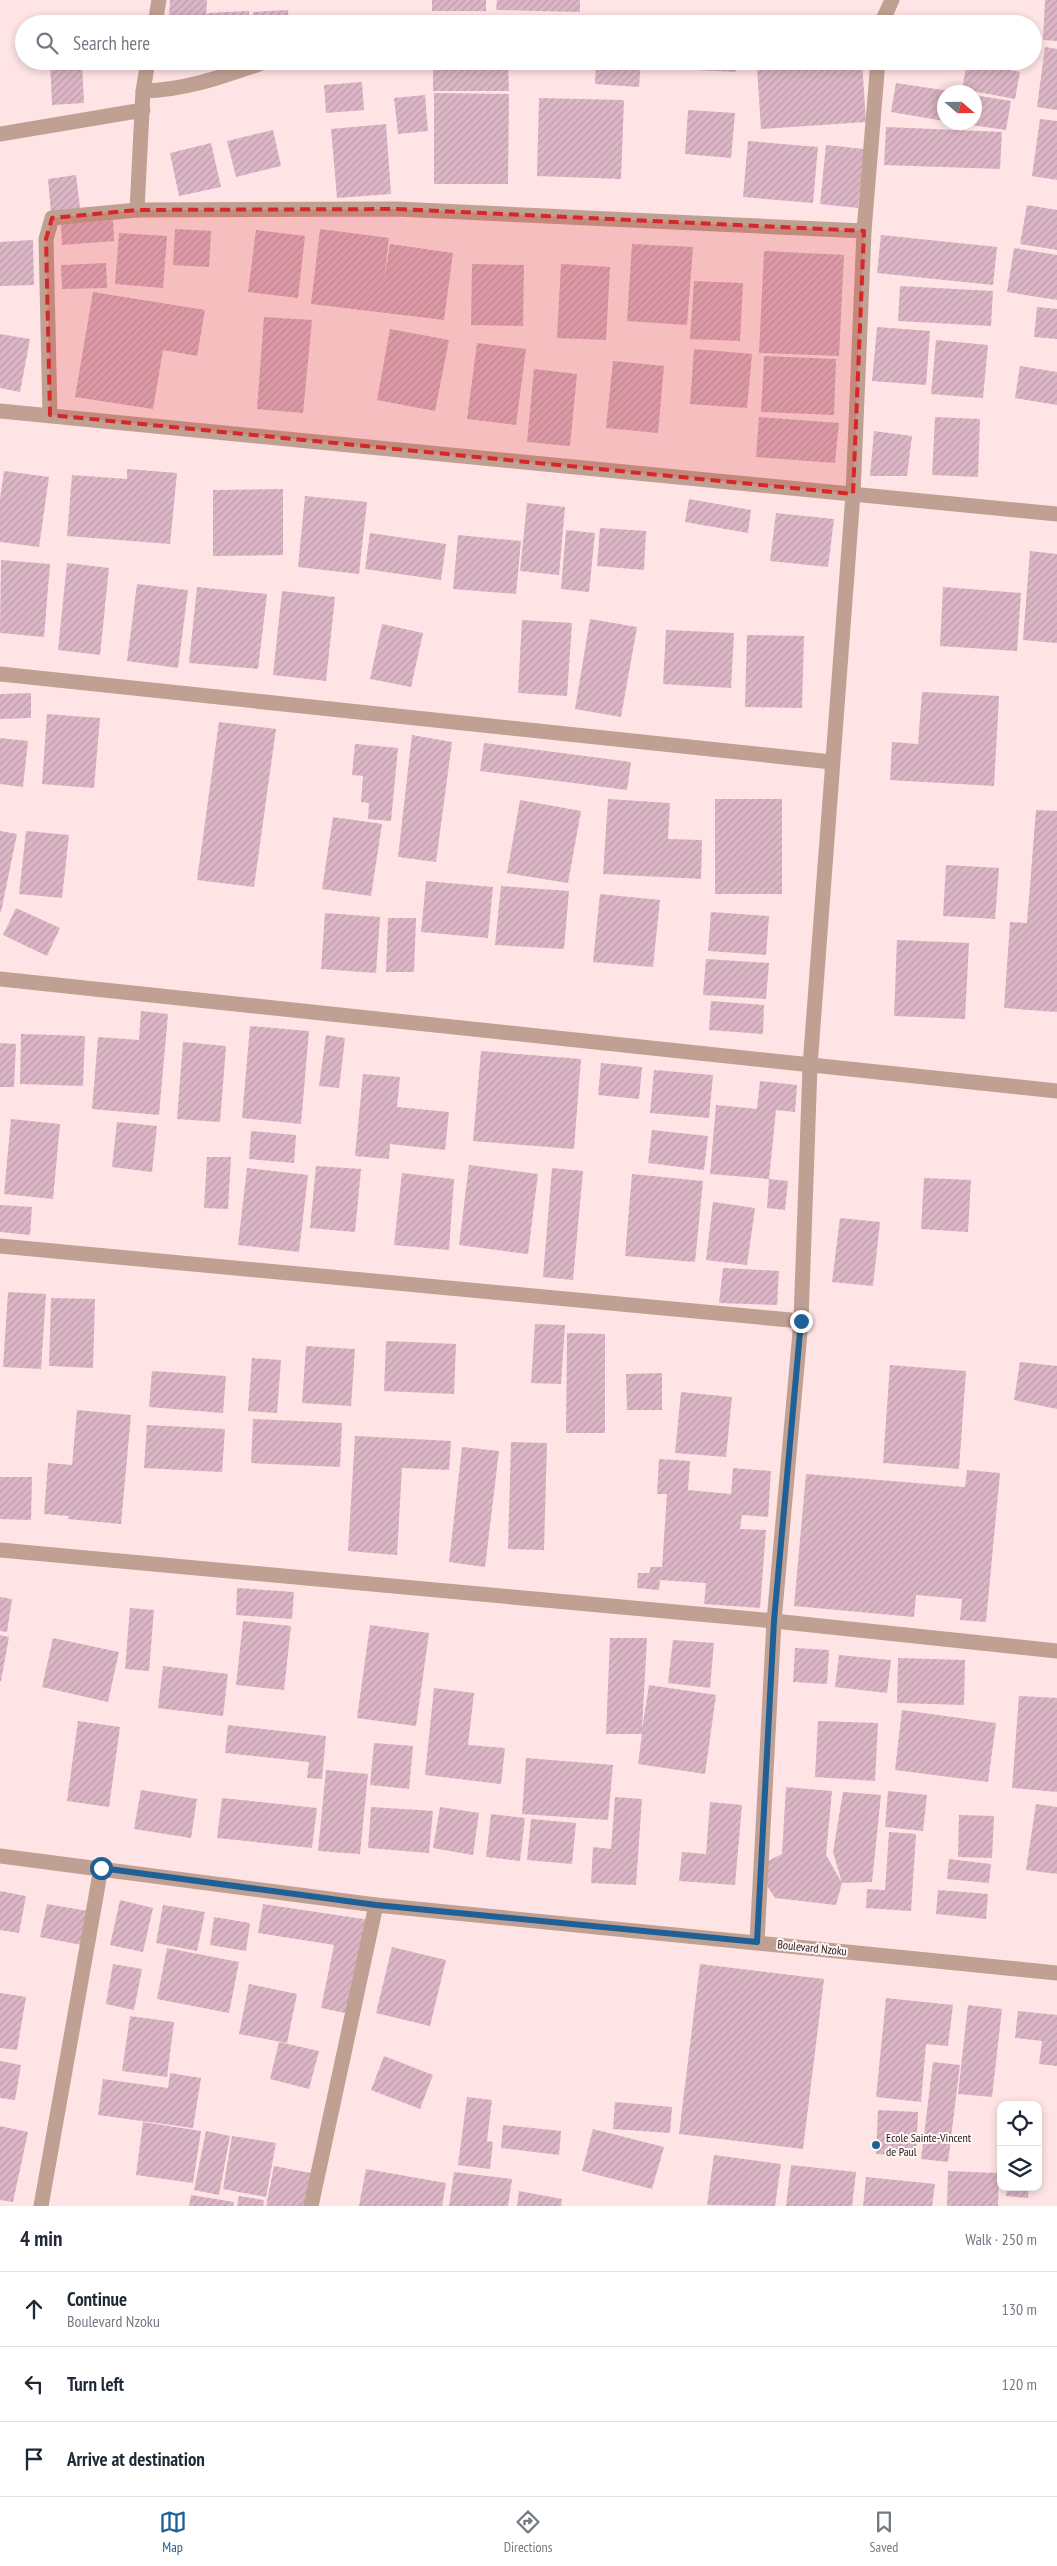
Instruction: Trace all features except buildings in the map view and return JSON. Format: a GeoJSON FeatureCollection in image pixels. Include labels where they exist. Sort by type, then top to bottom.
{"type":"FeatureCollection","features":[{"type":"Feature","properties":{"kind":"street"},"geometry":{"type":"LineString","coordinates":[[156,15],[159,0]]}},
{"type":"Feature","properties":{"kind":"street"},"geometry":{"type":"LineString","coordinates":[[886,15],[892,0]]}},
{"type":"Feature","properties":{"kind":"street"},"geometry":{"type":"LineString","coordinates":[[137,210],[147,70]]}},
{"type":"Feature","properties":{"kind":"street"},"geometry":{"type":"LineString","coordinates":[[144,91],[166,90],[206,82],[241,70]]}},
{"type":"Feature","properties":{"kind":"street"},"geometry":{"type":"LineString","coordinates":[[757,1942],[774,1621],[801,1321],[810,1066],[852,494],[864,231],[877,70]]}},
{"type":"Feature","properties":{"kind":"street"},"geometry":{"type":"LineString","coordinates":[[0,134],[143,110]]}},
{"type":"Feature","properties":{"kind":"street"},"geometry":{"type":"LineString","coordinates":[[50,415],[46,239],[49,222],[52,218],[137,210],[397,208],[864,231]]}},
{"type":"Feature","properties":{"kind":"street"},"geometry":{"type":"LineString","coordinates":[[0,411],[1057,514]]}},
{"type":"Feature","properties":{"kind":"street"},"geometry":{"type":"LineString","coordinates":[[0,674],[832,762]]}},
{"type":"Feature","properties":{"kind":"street"},"geometry":{"type":"LineString","coordinates":[[0,979],[1057,1091]]}},
{"type":"Feature","properties":{"kind":"street"},"geometry":{"type":"LineString","coordinates":[[0,1246],[801,1321]]}},
{"type":"Feature","properties":{"kind":"street"},"geometry":{"type":"LineString","coordinates":[[0,1550],[774,1621],[1057,1651]]}},
{"type":"Feature","properties":{"kind":"street","name":"Boulevard Nzoku"},"geometry":{"type":"LineString","coordinates":[[0,1856],[376,1905],[1057,1973]]}},
{"type":"Feature","properties":{"kind":"street"},"geometry":{"type":"LineString","coordinates":[[42,2206],[101,1868]]}},
{"type":"Feature","properties":{"kind":"street"},"geometry":{"type":"LineString","coordinates":[[312,2206],[376,1905]]}},
{"type":"Feature","properties":{"kind":"highlighted area"},"geometry":{"type":"Polygon","coordinates":[[[397,209],[864,231],[853,494],[50,415],[46,239],[52,218],[137,210],[397,209]]]}},
{"type":"Feature","properties":{"kind":"place","name":"Ecole Sainte-Vincent de Paul"},"geometry":{"type":"Point","coordinates":[876,2145]}},
{"type":"Feature","properties":{"kind":"route"},"geometry":{"type":"LineString","coordinates":[[101,1868],[376,1905],[757,1942],[774,1621],[801,1321]]}}]}
